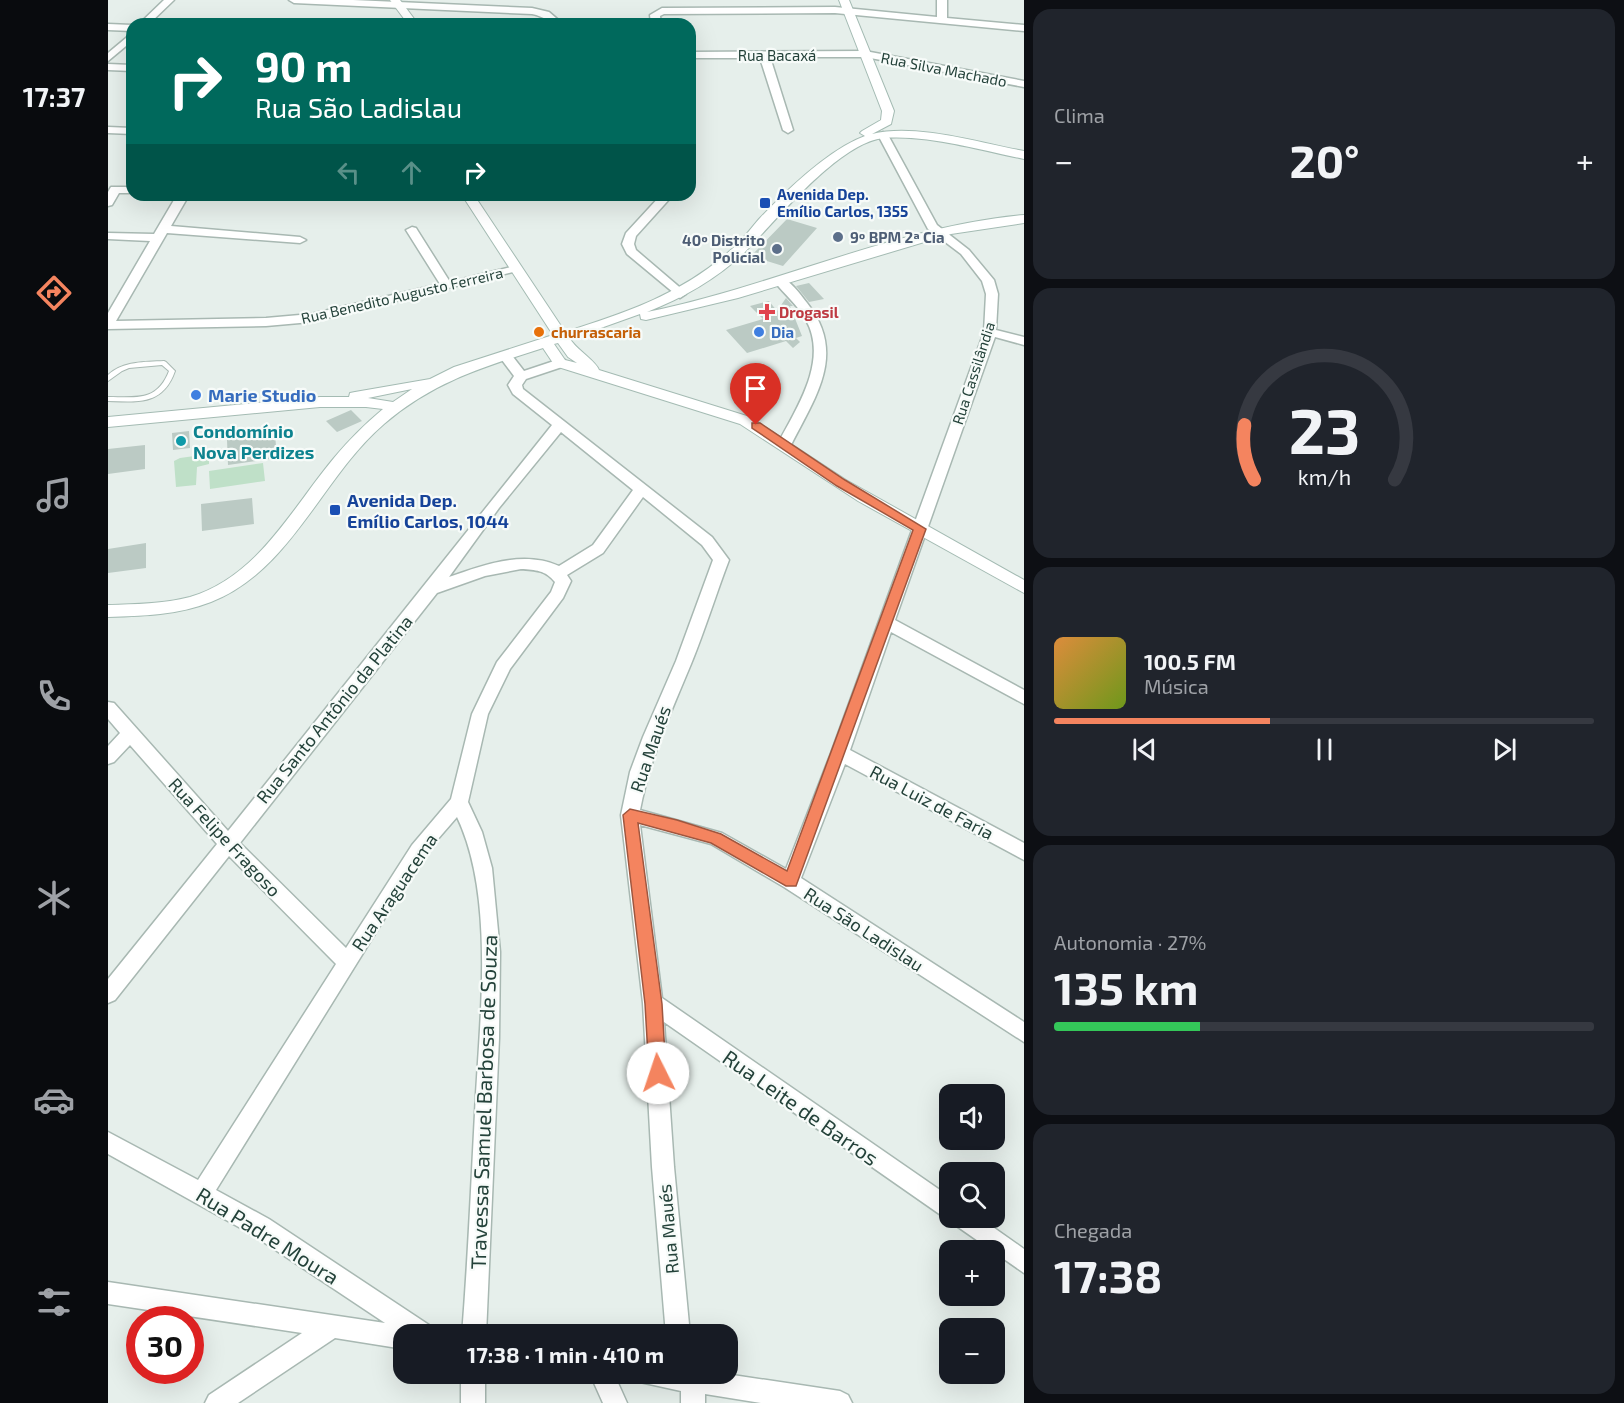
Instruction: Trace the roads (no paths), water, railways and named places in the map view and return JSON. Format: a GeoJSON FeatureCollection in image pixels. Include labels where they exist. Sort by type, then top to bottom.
{"type":"FeatureCollection","features":[{"type":"Feature","properties":{"kind":"main road"},"geometry":{"type":"LineString","coordinates":[[397,2],[409,18]]}},
{"type":"Feature","properties":{"kind":"main road"},"geometry":{"type":"LineString","coordinates":[[846,5],[889,116],[881,126],[866,132],[867,139]]}},
{"type":"Feature","properties":{"kind":"main road"},"geometry":{"type":"LineString","coordinates":[[108,422],[320,402],[406,387],[606,323],[680,294],[703,279],[739,250],[765,220],[813,175],[853,145],[867,139],[883,135],[932,137],[1024,155]]}},
{"type":"Feature","properties":{"kind":"main road"},"geometry":{"type":"LineString","coordinates":[[472,201],[515,270],[573,354],[599,374]]}},
{"type":"Feature","properties":{"kind":"main road"},"geometry":{"type":"LineString","coordinates":[[606,323],[683,310],[938,233],[990,222],[1024,219]]}},
{"type":"Feature","properties":{"kind":"main road"},"geometry":{"type":"LineString","coordinates":[[703,279],[701,287],[707,294],[729,297]]}},
{"type":"Feature","properties":{"kind":"main road"},"geometry":{"type":"LineString","coordinates":[[550,320],[546,342],[561,363],[743,419],[841,483],[1024,587]]}},
{"type":"Feature","properties":{"kind":"main road"},"geometry":{"type":"LineString","coordinates":[[108,611],[169,608],[194,602],[219,592],[239,579],[267,554],[355,444],[396,407],[441,377]]}},
{"type":"Feature","properties":{"kind":"main road"},"geometry":{"type":"LineString","coordinates":[[320,402],[366,402],[396,407]]}},
{"type":"Feature","properties":{"kind":"street"},"geometry":{"type":"LineString","coordinates":[[150,18],[169,0]]}},
{"type":"Feature","properties":{"kind":"street"},"geometry":{"type":"LineString","coordinates":[[294,0],[397,2],[542,13],[549,18]]}},
{"type":"Feature","properties":{"kind":"street"},"geometry":{"type":"LineString","coordinates":[[540,0],[542,13]]}},
{"type":"Feature","properties":{"kind":"street"},"geometry":{"type":"LineString","coordinates":[[942,0],[942,19]]}},
{"type":"Feature","properties":{"kind":"street"},"geometry":{"type":"LineString","coordinates":[[654,18],[657,13],[846,5],[1024,28]]}},
{"type":"Feature","properties":{"kind":"street"},"geometry":{"type":"LineString","coordinates":[[108,27],[126,28]]}},
{"type":"Feature","properties":{"kind":"street"},"geometry":{"type":"LineString","coordinates":[[108,58],[126,42]]}},
{"type":"Feature","properties":{"kind":"street","name":"Rua Bacaxá"},"geometry":{"type":"LineString","coordinates":[[696,55],[865,54]]}},
{"type":"Feature","properties":{"kind":"street","name":"Rua Silva Machado"},"geometry":{"type":"LineString","coordinates":[[865,54],[1024,84]]}},
{"type":"Feature","properties":{"kind":"street"},"geometry":{"type":"LineString","coordinates":[[764,55],[788,130]]}},
{"type":"Feature","properties":{"kind":"street"},"geometry":{"type":"LineString","coordinates":[[108,67],[126,68]]}},
{"type":"Feature","properties":{"kind":"street"},"geometry":{"type":"LineString","coordinates":[[108,130],[126,131]]}},
{"type":"Feature","properties":{"kind":"street"},"geometry":{"type":"LineString","coordinates":[[883,135],[928,222],[938,233]]}},
{"type":"Feature","properties":{"kind":"street"},"geometry":{"type":"LineString","coordinates":[[108,203],[116,189],[126,190]]}},
{"type":"Feature","properties":{"kind":"street"},"geometry":{"type":"LineString","coordinates":[[109,320],[179,201]]}},
{"type":"Feature","properties":{"kind":"street"},"geometry":{"type":"LineString","coordinates":[[661,201],[630,235],[628,244],[631,252],[680,294]]}},
{"type":"Feature","properties":{"kind":"street"},"geometry":{"type":"LineString","coordinates":[[412,230],[447,286]]}},
{"type":"Feature","properties":{"kind":"street","name":"Rua Cassilândia"},"geometry":{"type":"LineString","coordinates":[[791,881],[840,753],[990,332],[992,294],[988,280],[965,252],[938,233]]}},
{"type":"Feature","properties":{"kind":"street"},"geometry":{"type":"LineString","coordinates":[[108,236],[160,234],[300,240]]}},
{"type":"Feature","properties":{"kind":"street","name":"Rua Benedito Augusto Ferreira"},"geometry":{"type":"LineString","coordinates":[[109,320],[266,322],[311,318],[515,270]]}},
{"type":"Feature","properties":{"kind":"street"},"geometry":{"type":"LineString","coordinates":[[780,281],[802,303],[821,339],[821,358],[815,378],[784,445]]}},
{"type":"Feature","properties":{"kind":"street"},"geometry":{"type":"LineString","coordinates":[[990,332],[1024,342]]}},
{"type":"Feature","properties":{"kind":"street","name":"Rua Maués"},"geometry":{"type":"LineString","coordinates":[[505,356],[521,376],[515,386],[518,391],[713,546],[721,560],[684,661],[651,737],[639,772],[630,815],[653,1004],[663,1167],[677,1324]]}},
{"type":"Feature","properties":{"kind":"street"},"geometry":{"type":"LineString","coordinates":[[521,376],[561,363]]}},
{"type":"Feature","properties":{"kind":"street","name":"Rua Santo Antônio da Platina"},"geometry":{"type":"LineString","coordinates":[[108,994],[227,842],[432,589],[494,504],[560,424]]}},
{"type":"Feature","properties":{"kind":"street"},"geometry":{"type":"LineString","coordinates":[[432,589],[485,571],[521,563],[548,566],[559,573],[598,549],[641,489]]}},
{"type":"Feature","properties":{"kind":"street","name":"Rua Araguacema"},"geometry":{"type":"LineString","coordinates":[[202,1193],[418,850],[459,802],[480,714],[503,666],[558,594],[563,581],[559,573]]}},
{"type":"Feature","properties":{"kind":"street"},"geometry":{"type":"LineString","coordinates":[[887,623],[1024,698]]}},
{"type":"Feature","properties":{"kind":"street","name":"Rua Felipe Fragoso"},"geometry":{"type":"LineString","coordinates":[[108,708],[227,842],[347,962]]}},
{"type":"Feature","properties":{"kind":"street"},"geometry":{"type":"LineString","coordinates":[[108,757],[130,734]]}},
{"type":"Feature","properties":{"kind":"street","name":"Rua Luiz de Faria"},"geometry":{"type":"LineString","coordinates":[[840,753],[1024,852]]}},
{"type":"Feature","properties":{"kind":"street","name":"Travessa Samuel Barbosa de Souza"},"geometry":{"type":"LineString","coordinates":[[459,802],[471,821],[480,851],[487,899],[490,991],[475,1324]]}},
{"type":"Feature","properties":{"kind":"street","name":"Rua São Ladislau"},"geometry":{"type":"LineString","coordinates":[[630,815],[716,838],[791,881],[1024,1033]]}},
{"type":"Feature","properties":{"kind":"street","name":"Rua Leite de Barros"},"geometry":{"type":"LineString","coordinates":[[653,1004],[939,1202]]}},
{"type":"Feature","properties":{"kind":"street","name":"Rua Padre Moura"},"geometry":{"type":"LineString","coordinates":[[108,1142],[261,1227],[407,1324]]}},
{"type":"Feature","properties":{"kind":"street"},"geometry":{"type":"LineString","coordinates":[[975,1228],[1024,1262]]}},
{"type":"Feature","properties":{"kind":"street"},"geometry":{"type":"LineString","coordinates":[[108,1293],[393,1335]]}},
{"type":"Feature","properties":{"kind":"street"},"geometry":{"type":"LineString","coordinates":[[217,1403],[332,1327]]}},
{"type":"Feature","properties":{"kind":"street"},"geometry":{"type":"LineString","coordinates":[[473,1384],[473,1403]]}},
{"type":"Feature","properties":{"kind":"street"},"geometry":{"type":"LineString","coordinates":[[606,1384],[615,1403]]}},
{"type":"Feature","properties":{"kind":"street"},"geometry":{"type":"LineString","coordinates":[[687,1384],[840,1403]]}},
{"type":"Feature","properties":{"kind":"lane"},"geometry":{"type":"LineString","coordinates":[[108,379],[118,369],[142,364],[164,363],[172,371],[165,389],[158,394],[108,399]]}},
{"type":"Feature","properties":{"kind":"place","name":"Avenida Dep. Emílio Carlos, 1355"},"geometry":{"type":"Point","coordinates":[765,203]}},
{"type":"Feature","properties":{"kind":"place","name":"9º BPM 2ª Cia"},"geometry":{"type":"Point","coordinates":[838,237]}},
{"type":"Feature","properties":{"kind":"place","name":"40º Distrito Policial"},"geometry":{"type":"Point","coordinates":[777,249]}},
{"type":"Feature","properties":{"kind":"place","name":"Drogasil"},"geometry":{"type":"Point","coordinates":[767,312]}},
{"type":"Feature","properties":{"kind":"place","name":"churrascaria"},"geometry":{"type":"Point","coordinates":[539,332]}},
{"type":"Feature","properties":{"kind":"place","name":"Dia"},"geometry":{"type":"Point","coordinates":[759,332]}},
{"type":"Feature","properties":{"kind":"place","name":"Marie Studio"},"geometry":{"type":"Point","coordinates":[196,395]}},
{"type":"Feature","properties":{"kind":"place","name":"Condomínio Nova Perdizes"},"geometry":{"type":"Point","coordinates":[181,441]}},
{"type":"Feature","properties":{"kind":"place","name":"Avenida Dep. Emílio Carlos, 1044"},"geometry":{"type":"Point","coordinates":[335,510]}}]}
